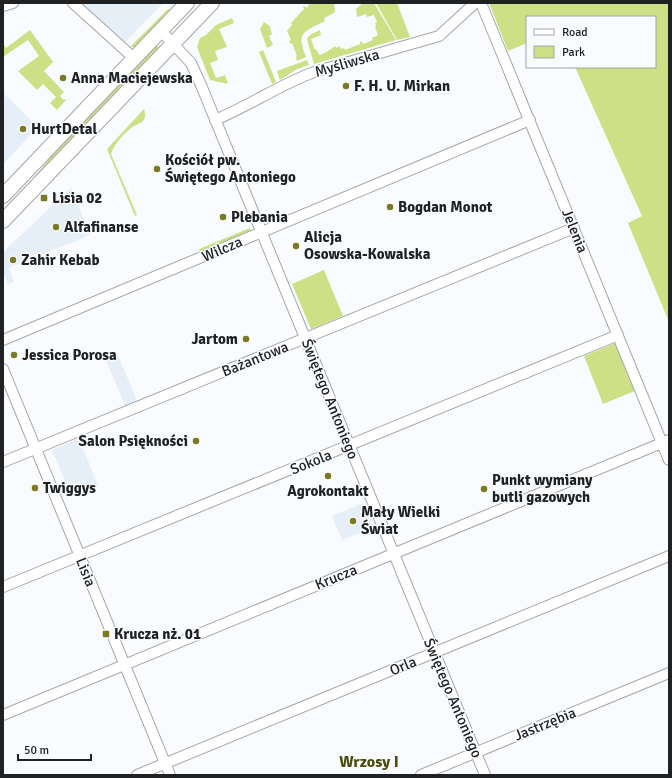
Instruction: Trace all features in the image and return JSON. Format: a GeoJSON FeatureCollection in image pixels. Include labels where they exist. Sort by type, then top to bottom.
{"type":"FeatureCollection","features":[{"type":"Feature","properties":{"kind":"main road"},"geometry":{"type":"LineString","coordinates":[[3,196],[187,3]]}},
{"type":"Feature","properties":{"kind":"main road"},"geometry":{"type":"LineString","coordinates":[[3,221],[212,3]]}},
{"type":"Feature","properties":{"kind":"street"},"geometry":{"type":"LineString","coordinates":[[3,6],[13,3]]}},
{"type":"Feature","properties":{"kind":"street"},"geometry":{"type":"LineString","coordinates":[[73,3],[135,59]]}},
{"type":"Feature","properties":{"kind":"street","name":"Myśliwska"},"geometry":{"type":"LineString","coordinates":[[215,120],[247,106],[306,75],[439,36],[475,3]]}},
{"type":"Feature","properties":{"kind":"street","name":"Jelenia"},"geometry":{"type":"LineString","coordinates":[[481,3],[618,335],[666,442],[669,460]]}},
{"type":"Feature","properties":{"kind":"street","name":"Świętego Antoniego"},"geometry":{"type":"LineString","coordinates":[[161,31],[191,63],[305,338],[392,554],[485,775]]}},
{"type":"Feature","properties":{"kind":"street","name":"Wilcza"},"geometry":{"type":"LineString","coordinates":[[3,340],[201,259],[261,232],[530,120]]}},
{"type":"Feature","properties":{"kind":"street","name":"Bażantowa"},"geometry":{"type":"LineString","coordinates":[[3,462],[574,228]]}},
{"type":"Feature","properties":{"kind":"street","name":"Sokola"},"geometry":{"type":"LineString","coordinates":[[3,587],[618,335]]}},
{"type":"Feature","properties":{"kind":"street","name":"Lisia"},"geometry":{"type":"LineString","coordinates":[[3,369],[170,775]]}},
{"type":"Feature","properties":{"kind":"street","name":"Krucza"},"geometry":{"type":"LineString","coordinates":[[3,715],[666,442]]}},
{"type":"Feature","properties":{"kind":"street","name":"Orla"},"geometry":{"type":"LineString","coordinates":[[137,775],[669,556]]}},
{"type":"Feature","properties":{"kind":"street","name":"Jastrzębia"},"geometry":{"type":"LineString","coordinates":[[421,775],[669,673]]}},
{"type":"Feature","properties":{"kind":"shaded area"},"geometry":{"type":"Polygon","coordinates":[[[81,3],[163,3],[125,42],[81,3]]]}},
{"type":"Feature","properties":{"kind":"shaded area"},"geometry":{"type":"Polygon","coordinates":[[[3,93],[38,127],[3,164],[3,93]]]}},
{"type":"Feature","properties":{"kind":"shaded area"},"geometry":{"type":"Polygon","coordinates":[[[71,188],[90,235],[9,268],[14,282],[8,284],[5,277],[3,277],[3,252],[71,188]]]}},
{"type":"Feature","properties":{"kind":"shaded area"},"geometry":{"type":"Polygon","coordinates":[[[118,355],[137,401],[125,406],[106,360],[118,355]]]}},
{"type":"Feature","properties":{"kind":"shaded area"},"geometry":{"type":"Polygon","coordinates":[[[79,438],[98,486],[72,497],[52,450],[79,438]]]}},
{"type":"Feature","properties":{"kind":"shaded area","name":"Mały Wielki Świat"},"geometry":{"type":"Polygon","coordinates":[[[363,503],[374,527],[342,540],[332,516],[363,503]]]}},
{"type":"Feature","properties":{"kind":"green space"},"geometry":{"type":"Polygon","coordinates":[[[310,3],[334,3],[335,10],[334,13],[324,18],[325,21],[311,28],[304,34],[302,42],[306,57],[297,61],[297,56],[292,43],[290,44],[289,41],[291,40],[287,31],[292,25],[291,22],[304,9],[303,7],[304,6],[307,8],[310,3]]]}},
{"type":"Feature","properties":{"kind":"green space"},"geometry":{"type":"Polygon","coordinates":[[[363,3],[374,3],[396,40],[314,64],[307,39],[310,35],[320,30],[321,35],[311,39],[315,50],[317,50],[319,55],[335,46],[336,48],[340,46],[341,49],[344,48],[345,50],[360,44],[362,41],[363,44],[373,40],[372,38],[378,35],[375,27],[375,23],[377,22],[374,15],[367,17],[366,14],[357,17],[356,9],[363,3]]]}},
{"type":"Feature","properties":{"kind":"green space"},"geometry":{"type":"Polygon","coordinates":[[[376,3],[397,3],[410,37],[397,40],[376,3]]]}},
{"type":"Feature","properties":{"kind":"green space"},"geometry":{"type":"Polygon","coordinates":[[[489,3],[669,3],[669,322],[628,223],[642,216],[575,68],[656,68],[656,16],[526,16],[526,43],[508,51],[489,3]]]}},
{"type":"Feature","properties":{"kind":"green space"},"geometry":{"type":"Polygon","coordinates":[[[168,9],[171,10],[136,47],[130,47],[168,9]]]}},
{"type":"Feature","properties":{"kind":"green space"},"geometry":{"type":"Polygon","coordinates":[[[232,18],[234,23],[219,29],[227,47],[215,51],[218,60],[210,63],[216,78],[225,75],[228,84],[210,80],[197,47],[200,38],[206,35],[216,25],[232,18]]]}},
{"type":"Feature","properties":{"kind":"green space"},"geometry":{"type":"Polygon","coordinates":[[[264,22],[271,27],[272,34],[269,36],[273,45],[267,48],[260,29],[264,22]]]}},
{"type":"Feature","properties":{"kind":"green space"},"geometry":{"type":"Polygon","coordinates":[[[30,30],[53,62],[44,71],[64,92],[60,96],[66,100],[57,110],[50,103],[56,97],[43,84],[37,90],[18,71],[39,56],[28,40],[3,57],[3,43],[6,48],[30,30]]]}},
{"type":"Feature","properties":{"kind":"green space"},"geometry":{"type":"Polygon","coordinates":[[[157,46],[161,48],[23,191],[58,148],[152,49],[157,46]]]}},
{"type":"Feature","properties":{"kind":"green space"},"geometry":{"type":"Polygon","coordinates":[[[263,50],[276,82],[272,84],[259,52],[263,50]]]}},
{"type":"Feature","properties":{"kind":"green space"},"geometry":{"type":"Polygon","coordinates":[[[307,60],[309,65],[297,69],[280,80],[277,71],[307,60]]]}},
{"type":"Feature","properties":{"kind":"green space"},"geometry":{"type":"Polygon","coordinates":[[[144,109],[144,120],[125,133],[116,144],[111,154],[137,215],[135,216],[107,149],[144,109]]]}},
{"type":"Feature","properties":{"kind":"green space"},"geometry":{"type":"Polygon","coordinates":[[[250,228],[251,231],[200,252],[199,249],[250,228]]]}},
{"type":"Feature","properties":{"kind":"green space"},"geometry":{"type":"Polygon","coordinates":[[[324,270],[343,316],[311,329],[292,284],[324,270]]]}},
{"type":"Feature","properties":{"kind":"green space"},"geometry":{"type":"Polygon","coordinates":[[[615,343],[635,391],[603,404],[584,356],[615,343]]]}},
{"type":"Feature","properties":{"kind":"place","name":"Anna Maciejewska"},"geometry":{"type":"Point","coordinates":[63,78]}},
{"type":"Feature","properties":{"kind":"place","name":"F. H. U. Mirkan"},"geometry":{"type":"Point","coordinates":[346,86]}},
{"type":"Feature","properties":{"kind":"place","name":"HurtDetal"},"geometry":{"type":"Point","coordinates":[23,129]}},
{"type":"Feature","properties":{"kind":"place","name":"Kościół pw. Świętego Antoniego"},"geometry":{"type":"Point","coordinates":[157,169]}},
{"type":"Feature","properties":{"kind":"place","name":"Lisia 02"},"geometry":{"type":"Point","coordinates":[44,198]}},
{"type":"Feature","properties":{"kind":"place","name":"Bogdan Monot"},"geometry":{"type":"Point","coordinates":[390,207]}},
{"type":"Feature","properties":{"kind":"place","name":"Plebania"},"geometry":{"type":"Point","coordinates":[223,217]}},
{"type":"Feature","properties":{"kind":"place","name":"Alfafinanse"},"geometry":{"type":"Point","coordinates":[56,227]}},
{"type":"Feature","properties":{"kind":"place","name":"Alicja Osowska-Kowalska"},"geometry":{"type":"Point","coordinates":[296,246]}},
{"type":"Feature","properties":{"kind":"place","name":"Zahir Kebab"},"geometry":{"type":"Point","coordinates":[13,260]}},
{"type":"Feature","properties":{"kind":"place","name":"Jartom"},"geometry":{"type":"Point","coordinates":[246,339]}},
{"type":"Feature","properties":{"kind":"place","name":"Jessica Porosa"},"geometry":{"type":"Point","coordinates":[14,355]}},
{"type":"Feature","properties":{"kind":"place","name":"Salon Psiękności"},"geometry":{"type":"Point","coordinates":[196,441]}},
{"type":"Feature","properties":{"kind":"place","name":"Agrokontakt"},"geometry":{"type":"Point","coordinates":[328,476]}},
{"type":"Feature","properties":{"kind":"place","name":"Twiggys"},"geometry":{"type":"Point","coordinates":[35,488]}},
{"type":"Feature","properties":{"kind":"place","name":"Punkt wymiany butli gazowych"},"geometry":{"type":"Point","coordinates":[484,489]}},
{"type":"Feature","properties":{"kind":"place","name":"Mały Wielki Świat"},"geometry":{"type":"Point","coordinates":[353,521]}},
{"type":"Feature","properties":{"kind":"place","name":"Krucza nż. 01"},"geometry":{"type":"Point","coordinates":[106,634]}},
{"type":"Feature","properties":{"kind":"district","name":"Wrzosy I"},"geometry":{"type":"Point","coordinates":[369,761]}}]}
